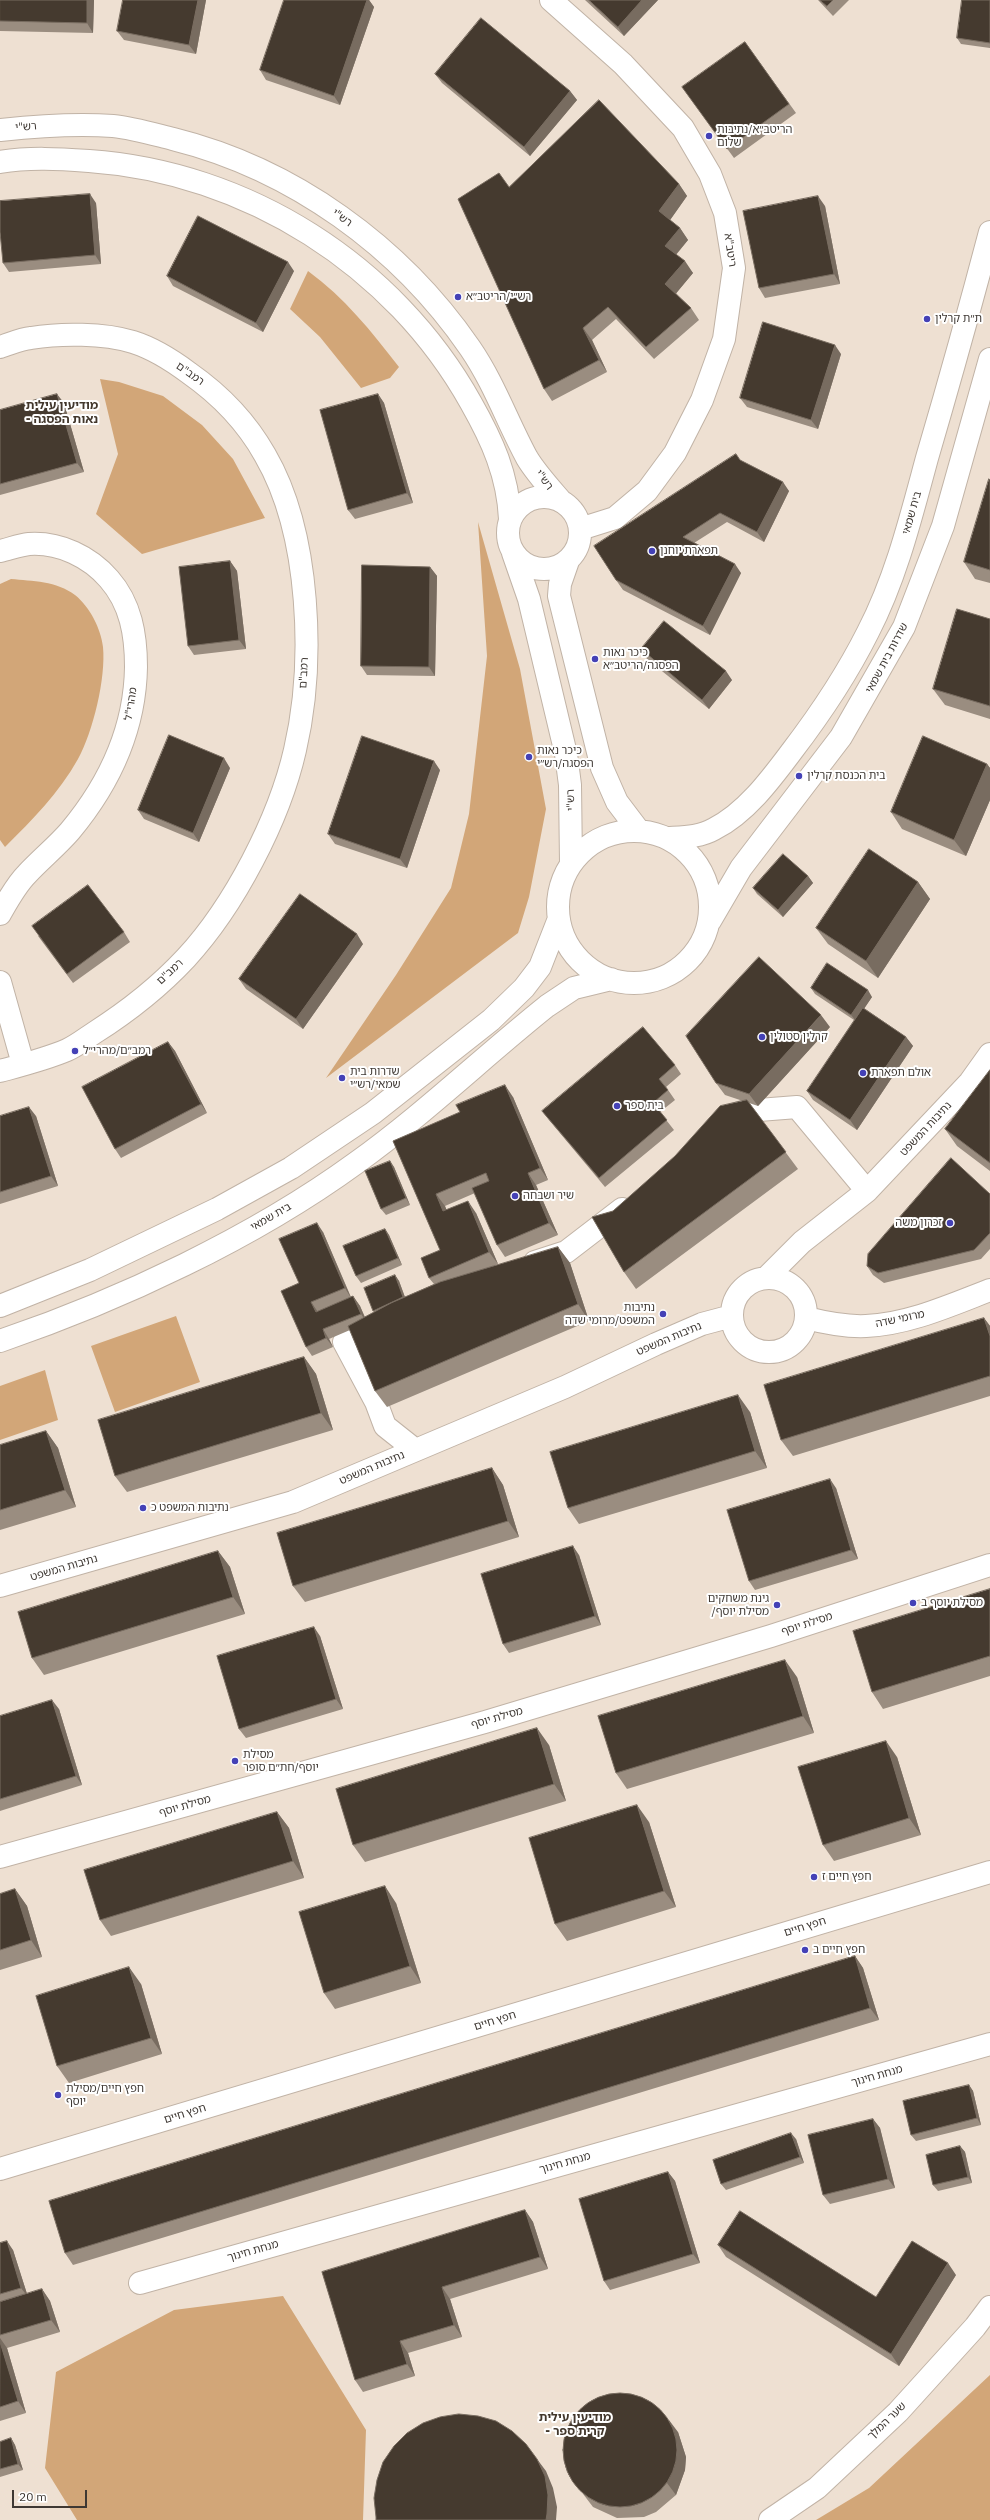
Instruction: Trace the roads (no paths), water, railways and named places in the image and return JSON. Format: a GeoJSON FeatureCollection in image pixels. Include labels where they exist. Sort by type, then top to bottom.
{"type":"FeatureCollection","features":[{"type":"Feature","properties":{"kind":"street","name":"ריטב\"א"},"geometry":{"type":"LineString","coordinates":[[551,0],[623,64],[682,128],[710,174],[725,213],[734,268],[724,339],[702,400],[675,453],[647,491],[615,518],[580,529]]}},
{"type":"Feature","properties":{"kind":"street","name":"רש\"י"},"geometry":{"type":"LineString","coordinates":[[0,130],[72,124],[114,126],[196,144],[247,162],[298,189],[340,216],[377,245],[413,278],[442,311],[492,382],[528,458],[561,501]]}},
{"type":"Feature","properties":{"kind":"street"},"geometry":{"type":"LineString","coordinates":[[0,162],[44,159],[80,160],[116,163],[165,172],[208,184],[244,198],[274,212],[310,234],[387,293],[411,317],[436,347],[461,384],[494,446],[509,494],[510,518],[508,542],[513,553],[521,562],[532,568],[545,570],[557,568],[568,561]]}},
{"type":"Feature","properties":{"kind":"street","name":"בית שמאי"},"geometry":{"type":"LineString","coordinates":[[668,838],[698,835],[725,823],[750,800],[778,769],[844,677],[869,631],[902,549],[990,232]]}},
{"type":"Feature","properties":{"kind":"street","name":"רמב\"ם"},"geometry":{"type":"LineString","coordinates":[[0,347],[29,338],[82,335],[132,342],[176,363],[211,389],[234,414],[265,455],[284,498],[294,535],[305,597],[303,696],[295,751],[280,798],[258,851],[227,903],[186,958],[126,1013],[68,1050],[0,1071]]}},
{"type":"Feature","properties":{"kind":"street","name":"שדרות בית שמאי"},"geometry":{"type":"LineString","coordinates":[[710,921],[741,868],[841,737],[868,693],[904,627],[943,526],[990,359]]}},
{"type":"Feature","properties":{"kind":"street"},"geometry":{"type":"LineString","coordinates":[[510,518],[517,508],[526,501],[537,497],[549,497],[561,501],[570,508],[580,529],[575,552],[568,561],[560,584],[559,596],[602,768],[617,802],[639,831]]}},
{"type":"Feature","properties":{"kind":"street","name":"מהרי\"ל"},"geometry":{"type":"LineString","coordinates":[[0,551],[29,544],[54,546],[79,554],[103,572],[118,590],[130,614],[136,645],[131,713],[122,748],[109,776],[69,832],[25,875],[0,914]]}},
{"type":"Feature","properties":{"kind":"street","name":"רש\"י"},"geometry":{"type":"LineString","coordinates":[[513,553],[529,599],[566,754],[570,785],[572,863]]}},
{"type":"Feature","properties":{"kind":"street"},"geometry":{"type":"LineString","coordinates":[[639,831],[661,835],[668,838],[681,846],[697,862],[706,880],[711,900],[710,921],[704,940],[696,952],[677,971],[658,980],[638,984],[611,979],[598,974],[581,962],[567,944],[558,921],[557,898],[564,875],[577,855],[594,840],[616,832],[639,831]]}},
{"type":"Feature","properties":{"kind":"street"},"geometry":{"type":"LineString","coordinates":[[0,1306],[90,1270],[217,1209],[291,1168],[373,1113],[491,1020],[524,988],[540,967],[558,921]]}},
{"type":"Feature","properties":{"kind":"street","name":"בית שמאי"},"geometry":{"type":"LineString","coordinates":[[0,1341],[78,1312],[165,1273],[270,1219],[356,1163],[440,1096],[508,1037],[574,988],[611,979]]}},
{"type":"Feature","properties":{"kind":"street"},"geometry":{"type":"LineString","coordinates":[[0,982],[23,1064]]}},
{"type":"Feature","properties":{"kind":"street","name":"נתיבות המשפט"},"geometry":{"type":"LineString","coordinates":[[766,1278],[802,1242],[867,1192],[970,1082],[990,1054]]}},
{"type":"Feature","properties":{"kind":"street"},"geometry":{"type":"LineString","coordinates":[[709,1131],[718,1120],[746,1111],[797,1107],[867,1192]]}},
{"type":"Feature","properties":{"kind":"street"},"geometry":{"type":"LineString","coordinates":[[514,1269],[566,1252],[638,1197]]}},
{"type":"Feature","properties":{"kind":"street"},"geometry":{"type":"LineString","coordinates":[[766,1278],[784,1282],[799,1293],[805,1305],[806,1318],[803,1331],[796,1340],[786,1348],[772,1352],[758,1351],[747,1345],[738,1336],[732,1316],[736,1297],[744,1287],[753,1281],[766,1278]]}},
{"type":"Feature","properties":{"kind":"street","name":"מרומי שדה"},"geometry":{"type":"LineString","coordinates":[[806,1318],[835,1325],[867,1326],[923,1315],[990,1290]]}},
{"type":"Feature","properties":{"kind":"street"},"geometry":{"type":"LineString","coordinates":[[399,1314],[344,1342],[376,1402],[385,1426],[414,1449]]}},
{"type":"Feature","properties":{"kind":"street","name":"נתיבות המשפט"},"geometry":{"type":"LineString","coordinates":[[0,1586],[292,1502],[414,1449],[566,1387],[702,1324],[732,1316]]}},
{"type":"Feature","properties":{"kind":"street","name":"מסילת יוסף"},"geometry":{"type":"LineString","coordinates":[[0,1857],[485,1722],[771,1636],[990,1565]]}},
{"type":"Feature","properties":{"kind":"street","name":"חפץ חיים"},"geometry":{"type":"LineString","coordinates":[[0,2169],[989,1875]]}},
{"type":"Feature","properties":{"kind":"street","name":"מנחת חינוך"},"geometry":{"type":"LineString","coordinates":[[140,2283],[990,2044]]}},
{"type":"Feature","properties":{"kind":"street","name":"שער המלך"},"geometry":{"type":"LineString","coordinates":[[770,2520],[817,2488],[898,2412],[975,2327],[990,2307]]}},
{"type":"Feature","properties":{"kind":"place","name":"הריטב״א/נתיבות שלום"},"geometry":{"type":"Point","coordinates":[709,136]}},
{"type":"Feature","properties":{"kind":"place","name":"רש״י/הריטב״א"},"geometry":{"type":"Point","coordinates":[458,297]}},
{"type":"Feature","properties":{"kind":"place","name":"ת״ת קרלין"},"geometry":{"type":"Point","coordinates":[927,319]}},
{"type":"Feature","properties":{"kind":"place","name":"תפארת יוחנן"},"geometry":{"type":"Point","coordinates":[652,551]}},
{"type":"Feature","properties":{"kind":"place","name":"כיכר נאות הפסגה/הריטב״א"},"geometry":{"type":"Point","coordinates":[595,659]}},
{"type":"Feature","properties":{"kind":"place","name":"כיכר נאות הפסגה/רש״י"},"geometry":{"type":"Point","coordinates":[529,757]}},
{"type":"Feature","properties":{"kind":"place","name":"בית הכנסת קרלין"},"geometry":{"type":"Point","coordinates":[799,776]}},
{"type":"Feature","properties":{"kind":"place","name":"קרלין סטולין"},"geometry":{"type":"Point","coordinates":[762,1037]}},
{"type":"Feature","properties":{"kind":"place","name":"רמב״ם/מהרי״ל"},"geometry":{"type":"Point","coordinates":[75,1051]}},
{"type":"Feature","properties":{"kind":"place","name":"אולם תפארת"},"geometry":{"type":"Point","coordinates":[863,1073]}},
{"type":"Feature","properties":{"kind":"place","name":"שדרות בית שמאי/רש״י"},"geometry":{"type":"Point","coordinates":[342,1078]}},
{"type":"Feature","properties":{"kind":"place","name":"בית ספר"},"geometry":{"type":"Point","coordinates":[617,1106]}},
{"type":"Feature","properties":{"kind":"place","name":"שיר ושבחה"},"geometry":{"type":"Point","coordinates":[515,1196]}},
{"type":"Feature","properties":{"kind":"place","name":"זכרון משה"},"geometry":{"type":"Point","coordinates":[950,1223]}},
{"type":"Feature","properties":{"kind":"place","name":"נתיבות המשפט/מרומי שדה"},"geometry":{"type":"Point","coordinates":[663,1314]}},
{"type":"Feature","properties":{"kind":"place","name":"נתיבות המשפט כ"},"geometry":{"type":"Point","coordinates":[143,1508]}},
{"type":"Feature","properties":{"kind":"place","name":"מסילת יוסף ב"},"geometry":{"type":"Point","coordinates":[913,1603]}},
{"type":"Feature","properties":{"kind":"place","name":"גינת משחקים /מסילת יוסף"},"geometry":{"type":"Point","coordinates":[777,1605]}},
{"type":"Feature","properties":{"kind":"place","name":"מסילת יוסף/חת״ם סופר"},"geometry":{"type":"Point","coordinates":[235,1761]}},
{"type":"Feature","properties":{"kind":"place","name":"חפץ חיים ז"},"geometry":{"type":"Point","coordinates":[814,1877]}},
{"type":"Feature","properties":{"kind":"place","name":"חפץ חיים ב"},"geometry":{"type":"Point","coordinates":[805,1950]}},
{"type":"Feature","properties":{"kind":"place","name":"חפץ חיים/מסילת יוסף"},"geometry":{"type":"Point","coordinates":[58,2095]}},
{"type":"Feature","properties":{"kind":"district","name":"מודיעין עילית - נאות הפסגה"},"geometry":{"type":"Point","coordinates":[62,413]}},
{"type":"Feature","properties":{"kind":"district","name":"מודיעין עילית - קרית ספר"},"geometry":{"type":"Point","coordinates":[575,2425]}}]}
